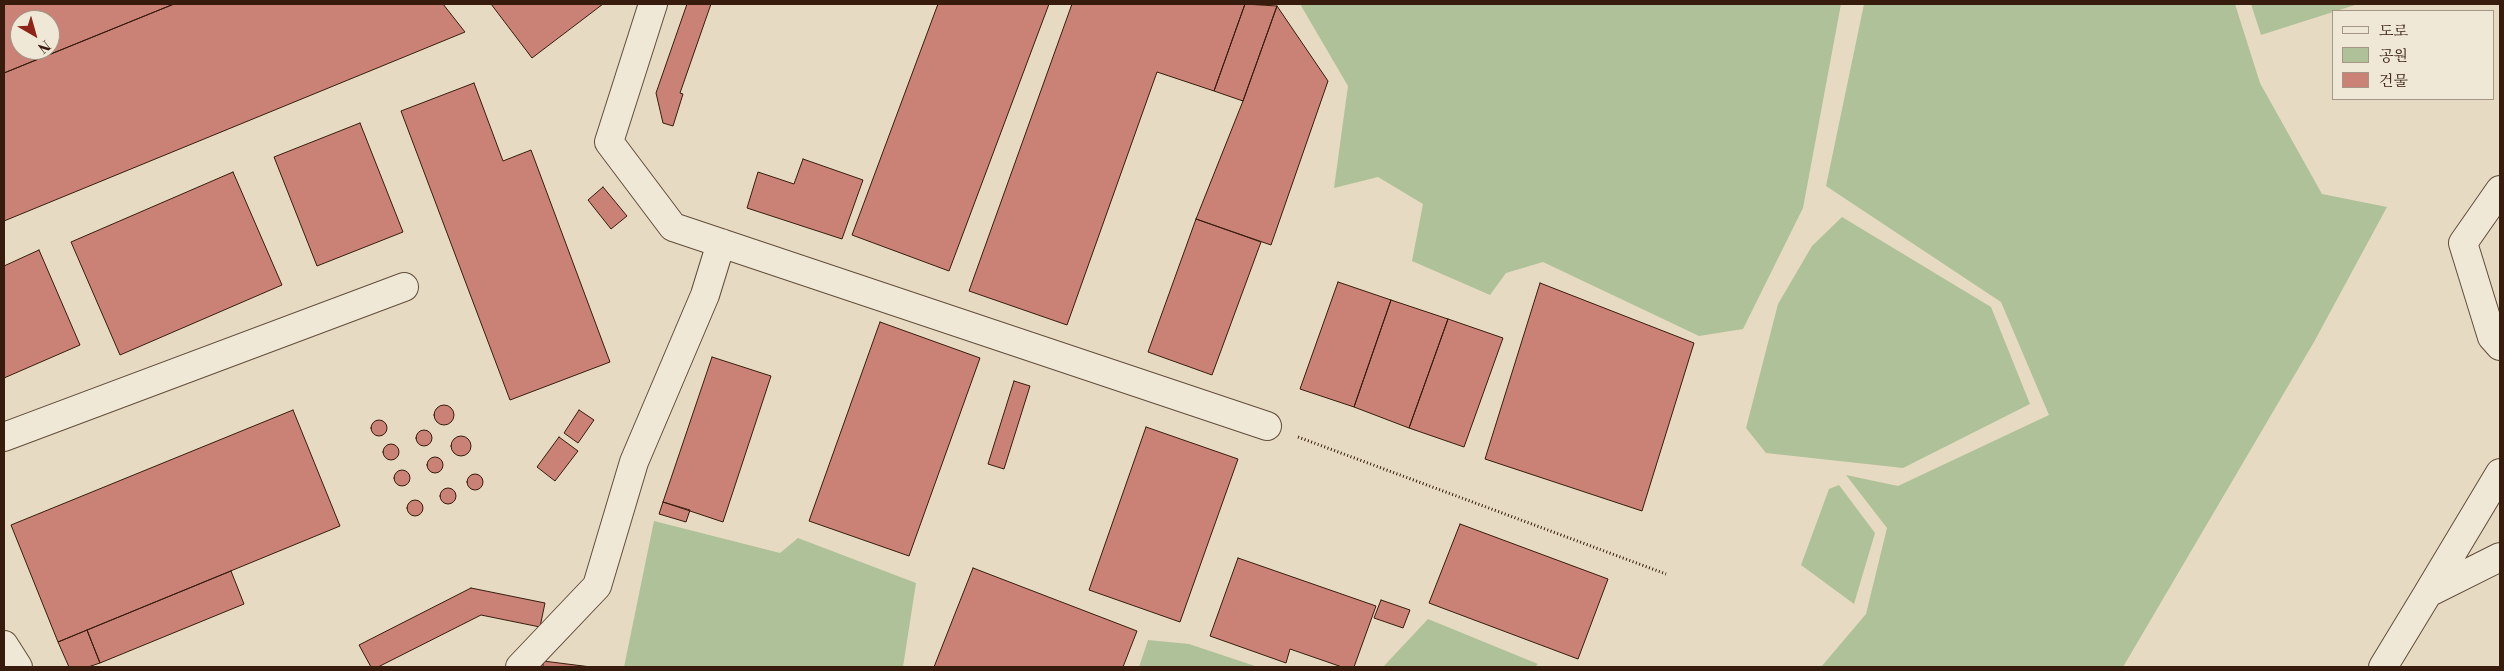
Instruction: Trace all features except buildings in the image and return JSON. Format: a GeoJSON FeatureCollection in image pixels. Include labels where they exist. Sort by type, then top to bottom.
{"type":"FeatureCollection","features":[{"type":"Feature","properties":{"kind":"street"},"geometry":{"type":"LineString","coordinates":[[653,4],[609,142],[673,227],[1267,426]]}},
{"type":"Feature","properties":{"kind":"street"},"geometry":{"type":"LineString","coordinates":[[2500,190],[2463,243],[2492,337],[2500,346]]}},
{"type":"Feature","properties":{"kind":"street"},"geometry":{"type":"LineString","coordinates":[[520,667],[597,586],[634,462],[705,295],[722,244]]}},
{"type":"Feature","properties":{"kind":"street"},"geometry":{"type":"LineString","coordinates":[[4,437],[404,287]]}},
{"type":"Feature","properties":{"kind":"street"},"geometry":{"type":"LineString","coordinates":[[2382,667],[2500,473]]}},
{"type":"Feature","properties":{"kind":"street"},"geometry":{"type":"LineString","coordinates":[[2428,593],[2500,557]]}},
{"type":"Feature","properties":{"kind":"street"},"geometry":{"type":"LineString","coordinates":[[4,645],[18,667]]}},
{"type":"Feature","properties":{"kind":"path"},"geometry":{"type":"LineString","coordinates":[[1267,426],[1666,574]]}},
{"type":"Feature","properties":{"kind":"green space"},"geometry":{"type":"Polygon","coordinates":[[[1300,4],[1841,4],[1803,208],[1743,329],[1699,336],[1543,262],[1506,273],[1490,295],[1412,261],[1423,204],[1378,177],[1334,188],[1348,86],[1300,4]]]}},
{"type":"Feature","properties":{"kind":"green space"},"geometry":{"type":"Polygon","coordinates":[[[1864,4],[2235,4],[2260,83],[2322,194],[2387,207],[2314,342],[2123,667],[1821,667],[1866,614],[1887,528],[1846,475],[1898,486],[2049,415],[2001,302],[1826,186],[1864,4]]]}},
{"type":"Feature","properties":{"kind":"green space"},"geometry":{"type":"Polygon","coordinates":[[[2251,4],[2358,4],[2339,10],[2332,10],[2332,12],[2261,35],[2251,4]]]}},
{"type":"Feature","properties":{"kind":"green space"},"geometry":{"type":"Polygon","coordinates":[[[1842,217],[1991,307],[2030,404],[1903,468],[1766,453],[1746,428],[1778,304],[1812,246],[1842,217]]]}},
{"type":"Feature","properties":{"kind":"green space"},"geometry":{"type":"Polygon","coordinates":[[[1839,485],[1875,533],[1854,604],[1801,565],[1829,489],[1839,485]]]}},
{"type":"Feature","properties":{"kind":"green space"},"geometry":{"type":"Polygon","coordinates":[[[654,521],[780,553],[798,538],[916,583],[903,667],[624,667],[654,521]]]}},
{"type":"Feature","properties":{"kind":"green space"},"geometry":{"type":"Polygon","coordinates":[[[1428,619],[1538,664],[1535,667],[1383,667],[1428,619]]]}},
{"type":"Feature","properties":{"kind":"green space"},"geometry":{"type":"Polygon","coordinates":[[[1148,640],[1189,644],[1258,667],[1139,667],[1148,640]]]}}]}
